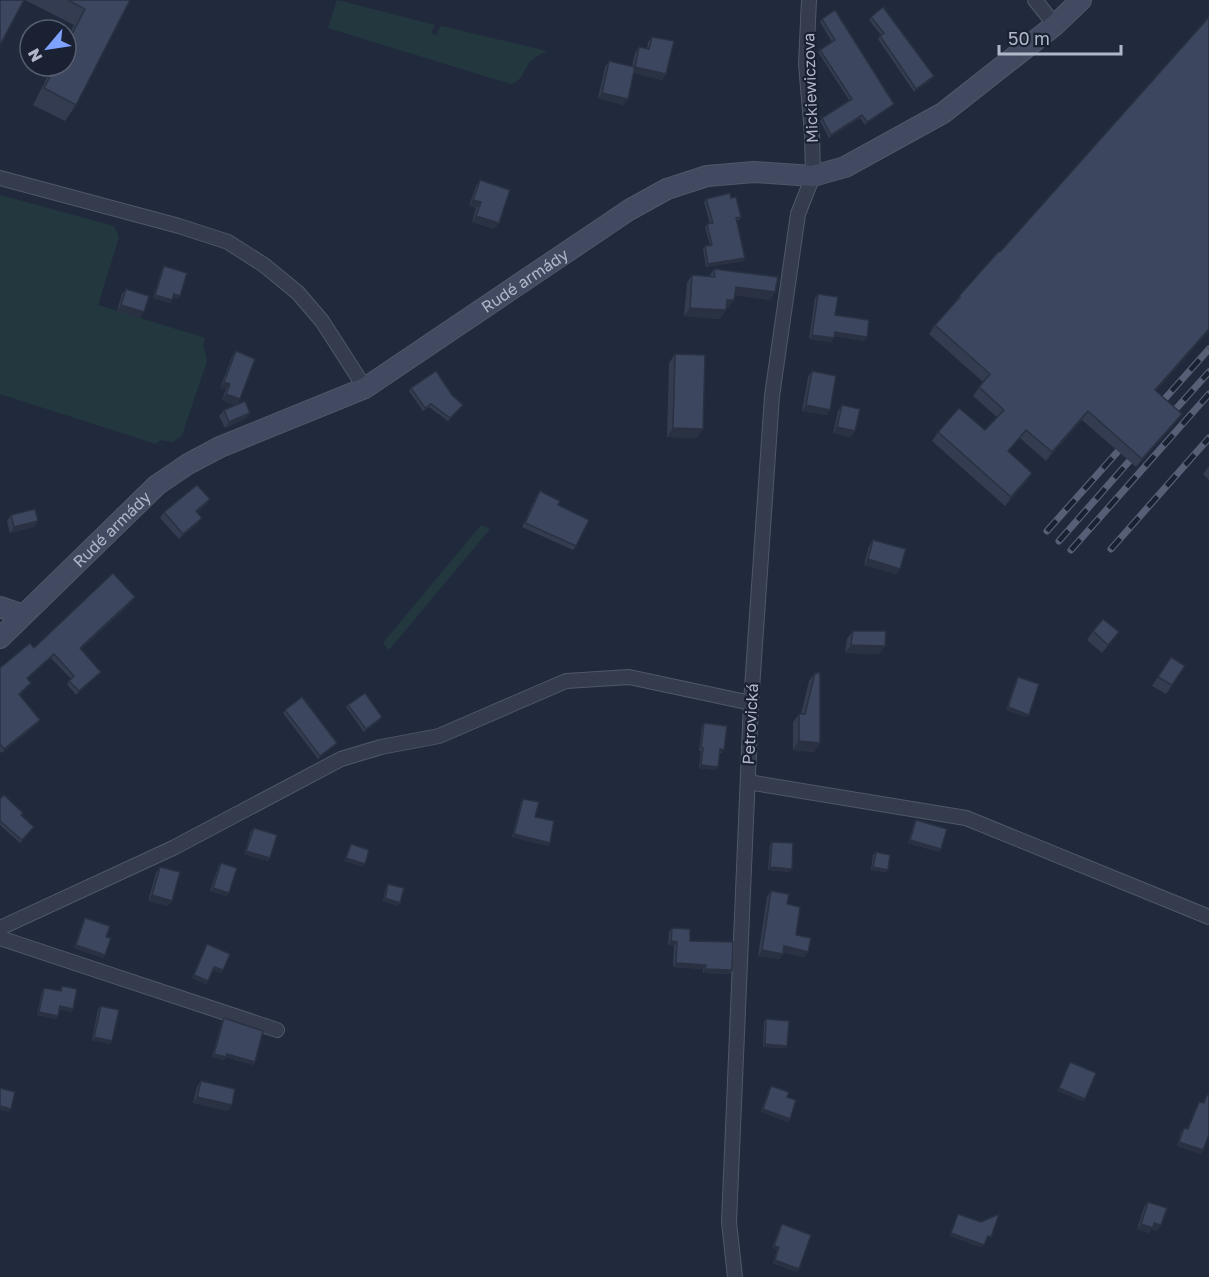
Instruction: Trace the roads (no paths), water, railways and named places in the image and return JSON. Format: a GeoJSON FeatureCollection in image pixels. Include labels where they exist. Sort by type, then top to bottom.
{"type":"FeatureCollection","features":[{"type":"Feature","properties":{"kind":"main road","name":"Rudé armády"},"geometry":{"type":"LineString","coordinates":[[0,638],[157,485],[180,469],[220,447],[365,388],[629,210],[667,189],[707,176],[754,172],[813,176],[845,167],[943,113],[1055,25],[1081,0]]}},
{"type":"Feature","properties":{"kind":"main road"},"geometry":{"type":"LineString","coordinates":[[0,607],[23,615]]}},
{"type":"Feature","properties":{"kind":"street","name":"Mickiewiczova"},"geometry":{"type":"LineString","coordinates":[[809,0],[806,64],[813,176]]}},
{"type":"Feature","properties":{"kind":"street"},"geometry":{"type":"LineString","coordinates":[[1035,0],[1055,25]]}},
{"type":"Feature","properties":{"kind":"street","name":"Petrovická"},"geometry":{"type":"LineString","coordinates":[[735,1277],[729,1222],[751,703],[772,396],[798,214],[813,176]]}},
{"type":"Feature","properties":{"kind":"street"},"geometry":{"type":"LineString","coordinates":[[0,178],[179,226],[228,242],[264,265],[298,293],[322,321],[365,388]]}},
{"type":"Feature","properties":{"kind":"street"},"geometry":{"type":"LineString","coordinates":[[0,928],[173,848],[341,759],[381,747],[439,736],[566,681],[629,677],[751,703]]}},
{"type":"Feature","properties":{"kind":"street"},"geometry":{"type":"LineString","coordinates":[[748,782],[966,818],[1209,917]]}},
{"type":"Feature","properties":{"kind":"street"},"geometry":{"type":"LineString","coordinates":[[0,939],[278,1030]]}},
{"type":"Feature","properties":{"kind":"railway"},"geometry":{"type":"LineString","coordinates":[[1153,412],[1209,349]]}},
{"type":"Feature","properties":{"kind":"railway"},"geometry":{"type":"LineString","coordinates":[[1165,421],[1209,372]]}},
{"type":"Feature","properties":{"kind":"railway"},"geometry":{"type":"LineString","coordinates":[[1071,550],[1209,394]]}},
{"type":"Feature","properties":{"kind":"railway"},"geometry":{"type":"LineString","coordinates":[[1111,549],[1209,438]]}},
{"type":"Feature","properties":{"kind":"railway"},"geometry":{"type":"LineString","coordinates":[[1047,531],[1129,439]]}},
{"type":"Feature","properties":{"kind":"railway"},"geometry":{"type":"LineString","coordinates":[[1059,541],[1139,450]]}}]}
